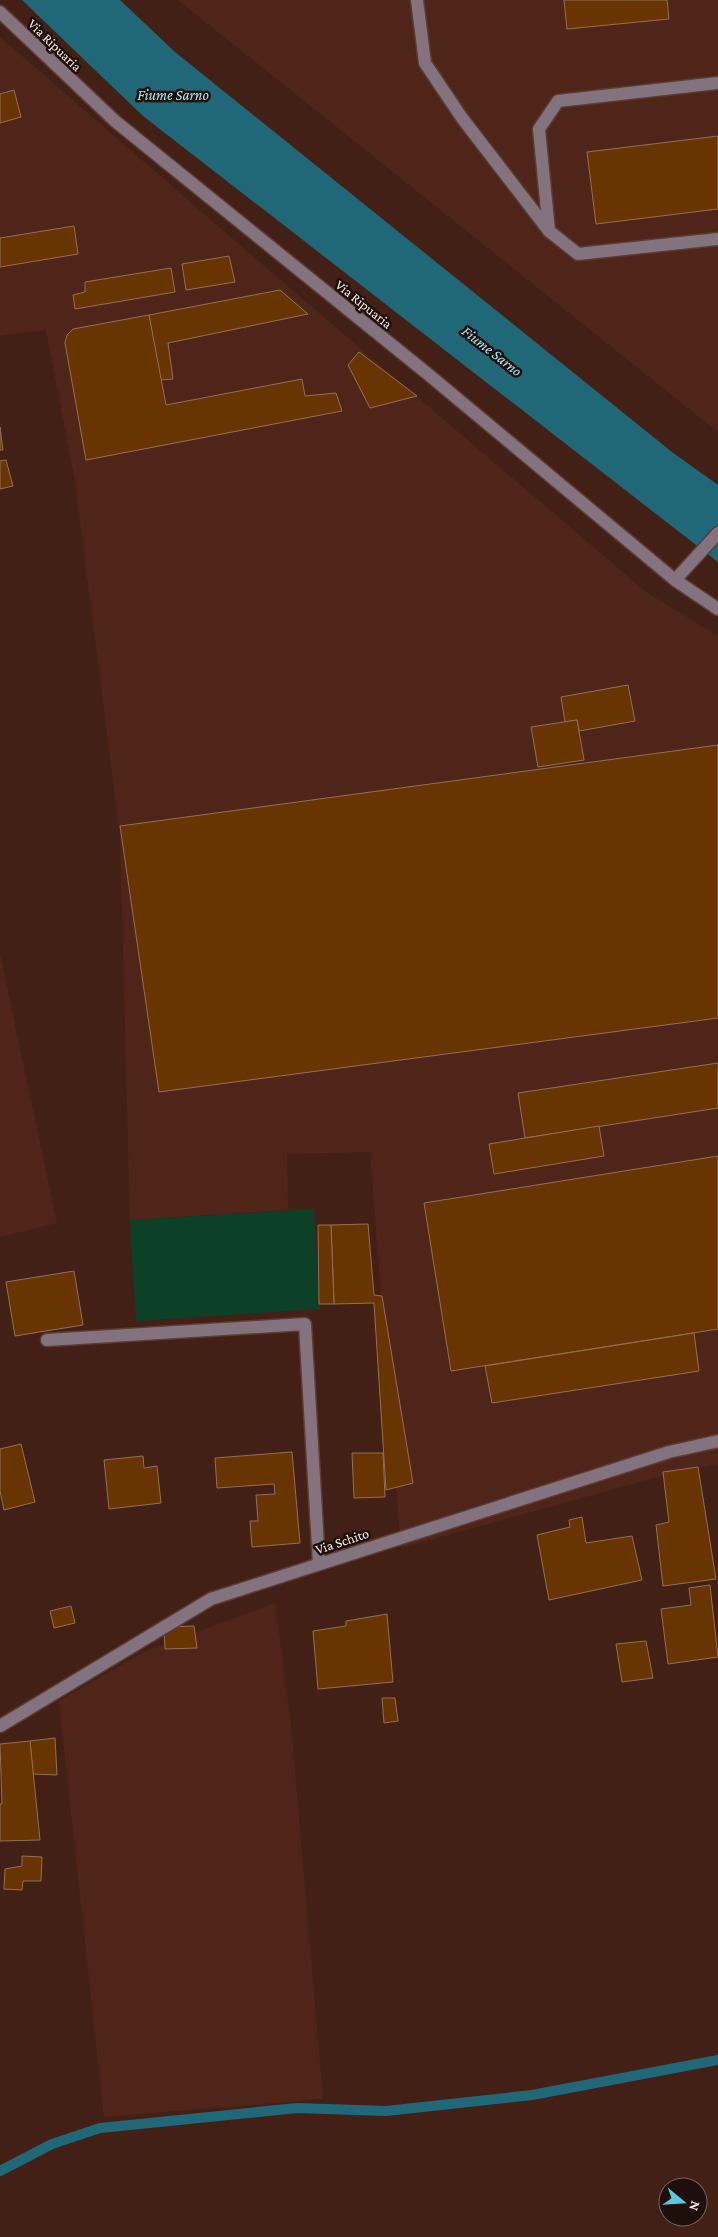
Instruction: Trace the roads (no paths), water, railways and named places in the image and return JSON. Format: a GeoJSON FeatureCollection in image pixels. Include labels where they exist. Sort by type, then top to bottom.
{"type":"FeatureCollection","features":[{"type":"Feature","properties":{"kind":"street"},"geometry":{"type":"LineString","coordinates":[[417,0],[425,63],[462,118],[549,231],[578,254],[718,239]]}},
{"type":"Feature","properties":{"kind":"street","name":"Via Ripuaria"},"geometry":{"type":"LineString","coordinates":[[0,12],[115,121],[429,374],[675,580],[718,609]]}},
{"type":"Feature","properties":{"kind":"street"},"geometry":{"type":"LineString","coordinates":[[549,231],[539,128],[558,101],[718,83]]}},
{"type":"Feature","properties":{"kind":"street"},"geometry":{"type":"LineString","coordinates":[[675,580],[718,533]]}},
{"type":"Feature","properties":{"kind":"street"},"geometry":{"type":"LineString","coordinates":[[47,1340],[305,1324],[319,1564]]}},
{"type":"Feature","properties":{"kind":"street","name":"Via Schito"},"geometry":{"type":"LineString","coordinates":[[0,1726],[210,1599],[669,1452],[718,1441]]}},
{"type":"Feature","properties":{"kind":"water","name":"Fiume Sarno"},"geometry":{"type":"Polygon","coordinates":[[[22,0],[120,0],[175,52],[672,452],[718,485],[718,562],[143,116],[22,0]]]}},
{"type":"Feature","properties":{"kind":"waterway"},"geometry":{"type":"LineString","coordinates":[[0,2171],[52,2144],[100,2128],[297,2108],[386,2111],[532,2095],[718,2060]]}}]}
